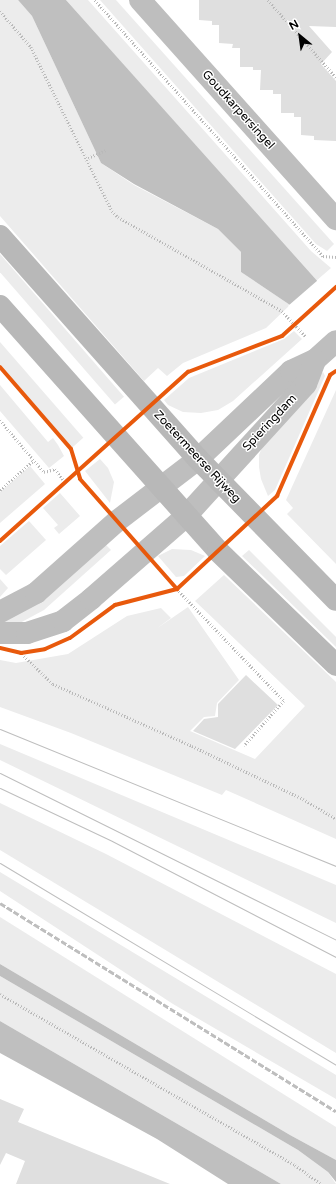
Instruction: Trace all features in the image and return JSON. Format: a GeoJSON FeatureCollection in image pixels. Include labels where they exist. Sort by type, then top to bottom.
{"type":"FeatureCollection","features":[{"type":"Feature","properties":{"kind":"main road","name":"Zoetermeerse Rijweg"},"geometry":{"type":"LineString","coordinates":[[0,236],[217,480],[336,600]]}},
{"type":"Feature","properties":{"kind":"main road"},"geometry":{"type":"LineString","coordinates":[[0,306],[160,488],[225,558],[336,665]]}},
{"type":"Feature","properties":{"kind":"street","name":"Goudkarpersingel"},"geometry":{"type":"LineString","coordinates":[[140,0],[336,220]]}},
{"type":"Feature","properties":{"kind":"street","name":"Spieringdam"},"geometry":{"type":"LineString","coordinates":[[0,612],[36,593],[117,521],[198,459],[291,371],[324,351]]}},
{"type":"Feature","properties":{"kind":"street","name":"Spieringdam"},"geometry":{"type":"LineString","coordinates":[[0,634],[27,633],[63,621],[186,516],[217,480],[306,384],[324,351]]}},
{"type":"Feature","properties":{"kind":"path"},"geometry":{"type":"LineString","coordinates":[[95,0],[324,256],[336,257]]}},
{"type":"Feature","properties":{"kind":"path"},"geometry":{"type":"LineString","coordinates":[[268,0],[336,77]]}},
{"type":"Feature","properties":{"kind":"path"},"geometry":{"type":"LineString","coordinates":[[0,11],[31,47],[88,158],[112,211],[118,217],[282,311],[324,351]]}},
{"type":"Feature","properties":{"kind":"path"},"geometry":{"type":"LineString","coordinates":[[88,158],[106,150]]}},
{"type":"Feature","properties":{"kind":"path"},"geometry":{"type":"LineString","coordinates":[[290,328],[296,323]]}},
{"type":"Feature","properties":{"kind":"path"},"geometry":{"type":"LineString","coordinates":[[0,420],[44,472],[55,469],[68,481],[60,487]]}},
{"type":"Feature","properties":{"kind":"path"},"geometry":{"type":"LineString","coordinates":[[0,490],[34,460]]}},
{"type":"Feature","properties":{"kind":"path"},"geometry":{"type":"LineString","coordinates":[[172,583],[175,590],[284,701],[244,746]]}},
{"type":"Feature","properties":{"kind":"path"},"geometry":{"type":"LineString","coordinates":[[175,590],[183,584]]}},
{"type":"Feature","properties":{"kind":"path"},"geometry":{"type":"LineString","coordinates":[[21,653],[27,652]]}},
{"type":"Feature","properties":{"kind":"path"},"geometry":{"type":"LineString","coordinates":[[21,653],[53,684],[192,746],[303,799],[336,819]]}},
{"type":"Feature","properties":{"kind":"path"},"geometry":{"type":"LineString","coordinates":[[0,994],[295,1165],[321,1184]]}},
{"type":"Feature","properties":{"kind":"shaded area"},"geometry":{"type":"Polygon","coordinates":[[[0,0],[18,0],[32,16],[101,163],[134,185],[218,229],[241,252],[241,272],[290,305],[266,328],[183,363],[167,376],[158,368],[144,381],[0,216],[0,0]]]}},
{"type":"Feature","properties":{"kind":"shaded area"},"geometry":{"type":"Polygon","coordinates":[[[18,0],[66,0],[336,302],[290,305],[241,272],[241,252],[218,229],[134,184],[101,163],[32,16],[18,0]]]}},
{"type":"Feature","properties":{"kind":"shaded area"},"geometry":{"type":"Polygon","coordinates":[[[66,0],[88,0],[311,251],[331,268],[316,281],[66,0]]]}},
{"type":"Feature","properties":{"kind":"shaded area"},"geometry":{"type":"Polygon","coordinates":[[[100,0],[116,0],[334,244],[327,251],[316,244],[100,0]]]}},
{"type":"Feature","properties":{"kind":"shaded area"},"geometry":{"type":"Polygon","coordinates":[[[0,254],[124,397],[115,405],[0,272],[0,254]]]}},
{"type":"Feature","properties":{"kind":"shaded area"},"geometry":{"type":"Polygon","coordinates":[[[294,331],[302,339],[233,401],[218,410],[201,413],[183,412],[168,405],[164,400],[189,378],[284,339],[294,331]]]}},
{"type":"Feature","properties":{"kind":"shaded area"},"geometry":{"type":"Polygon","coordinates":[[[0,342],[83,438],[72,448],[0,365],[0,342]]]}},
{"type":"Feature","properties":{"kind":"shaded area"},"geometry":{"type":"Polygon","coordinates":[[[323,372],[325,376],[275,490],[268,496],[261,479],[259,467],[259,455],[263,445],[277,422],[323,372]]]}},
{"type":"Feature","properties":{"kind":"shaded area"},"geometry":{"type":"Polygon","coordinates":[[[0,385],[48,442],[53,438],[58,445],[64,456],[49,468],[0,411],[0,385]]]}},
{"type":"Feature","properties":{"kind":"shaded area"},"geometry":{"type":"Polygon","coordinates":[[[336,390],[336,564],[287,514],[293,508],[286,500],[336,390]]]}},
{"type":"Feature","properties":{"kind":"shaded area"},"geometry":{"type":"Polygon","coordinates":[[[100,459],[108,468],[114,482],[110,503],[85,471],[100,459]]]}},
{"type":"Feature","properties":{"kind":"shaded area"},"geometry":{"type":"Polygon","coordinates":[[[30,466],[45,484],[0,523],[0,492],[30,466]]]}},
{"type":"Feature","properties":{"kind":"shaded area"},"geometry":{"type":"Polygon","coordinates":[[[60,493],[80,516],[59,534],[54,528],[58,525],[43,508],[60,493]]]}},
{"type":"Feature","properties":{"kind":"shaded area"},"geometry":{"type":"Polygon","coordinates":[[[29,521],[46,540],[6,575],[0,569],[0,546],[29,521]]]}},
{"type":"Feature","properties":{"kind":"shaded area"},"geometry":{"type":"Polygon","coordinates":[[[103,542],[111,550],[44,610],[18,624],[5,626],[3,620],[103,542]]]}},
{"type":"Feature","properties":{"kind":"shaded area"},"geometry":{"type":"Polygon","coordinates":[[[172,549],[191,550],[205,556],[184,576],[176,577],[158,556],[172,549]]]}},
{"type":"Feature","properties":{"kind":"shaded area"},"geometry":{"type":"Polygon","coordinates":[[[249,550],[336,637],[336,647],[242,556],[249,550]]]}},
{"type":"Feature","properties":{"kind":"shaded area"},"geometry":{"type":"Polygon","coordinates":[[[224,575],[336,682],[336,839],[226,790],[222,795],[71,733],[0,707],[0,660],[16,663],[68,654],[127,616],[161,608],[171,618],[156,629],[188,607],[239,680],[217,703],[215,716],[204,717],[190,731],[255,759],[305,706],[195,601],[224,575]]]}},
{"type":"Feature","properties":{"kind":"shaded area"},"geometry":{"type":"Polygon","coordinates":[[[0,579],[8,588],[0,597],[0,579]]]}},
{"type":"Feature","properties":{"kind":"shaded area"},"geometry":{"type":"Polygon","coordinates":[[[0,744],[336,885],[336,923],[0,760],[0,744]]]}},
{"type":"Feature","properties":{"kind":"shaded area"},"geometry":{"type":"Polygon","coordinates":[[[0,803],[106,854],[336,974],[336,1053],[0,850],[0,803]]]}},
{"type":"Feature","properties":{"kind":"shaded area"},"geometry":{"type":"Polygon","coordinates":[[[0,872],[336,1075],[336,1099],[173,1004],[0,891],[0,872]]]}},
{"type":"Feature","properties":{"kind":"shaded area"},"geometry":{"type":"Polygon","coordinates":[[[0,917],[336,1127],[336,1160],[290,1135],[0,964],[0,917]]]}},
{"type":"Feature","properties":{"kind":"shaded area"},"geometry":{"type":"Polygon","coordinates":[[[0,964],[290,1135],[336,1160],[336,1182],[328,1172],[298,1150],[0,976],[0,964]]]}},
{"type":"Feature","properties":{"kind":"shaded area"},"geometry":{"type":"Polygon","coordinates":[[[0,976],[298,1150],[328,1172],[336,1184],[281,1184],[0,1021],[0,976]]]}},
{"type":"Feature","properties":{"kind":"shaded area"},"geometry":{"type":"Polygon","coordinates":[[[0,1021],[281,1184],[228,1184],[157,1139],[0,1053],[0,1021]]]}},
{"type":"Feature","properties":{"kind":"pier"},"geometry":{"type":"Polygon","coordinates":[[[318,280],[336,299],[336,353],[288,306],[318,280]]]}},
{"type":"Feature","properties":{"kind":"building"},"geometry":{"type":"Polygon","coordinates":[[[199,0],[336,0],[336,27],[309,26],[332,52],[321,64],[336,81],[336,141],[314,140],[314,136],[301,135],[301,117],[294,117],[294,113],[281,113],[281,94],[273,94],[273,90],[260,90],[261,70],[253,70],[253,67],[240,67],[240,48],[232,48],[233,44],[219,43],[219,25],[212,25],[212,21],[199,20],[199,0]]]}},
{"type":"Feature","properties":{"kind":"building"},"geometry":{"type":"Polygon","coordinates":[[[246,675],[278,705],[235,749],[193,731],[204,719],[218,717],[218,704],[246,675]]]}},
{"type":"Feature","properties":{"kind":"building"},"geometry":{"type":"Polygon","coordinates":[[[0,1099],[24,1109],[18,1122],[170,1184],[16,1184],[25,1161],[6,1153],[0,1165],[0,1099]]]}},
{"type":"Feature","properties":{"kind":"tram line"},"geometry":{"type":"LineString","coordinates":[[0,729],[336,866]]}},
{"type":"Feature","properties":{"kind":"tram line"},"geometry":{"type":"LineString","coordinates":[[0,773],[336,940]]}},
{"type":"Feature","properties":{"kind":"tram line"},"geometry":{"type":"LineString","coordinates":[[0,788],[112,841],[336,957]]}},
{"type":"Feature","properties":{"kind":"tram line"},"geometry":{"type":"LineString","coordinates":[[0,863],[336,1065]]}},
{"type":"Feature","properties":{"kind":"railway"},"geometry":{"type":"LineString","coordinates":[[0,903],[336,1111]]}},
{"type":"Feature","properties":{"kind":"cycle path"},"geometry":{"type":"LineString","coordinates":[[0,541],[188,372],[282,336],[336,287]]}},
{"type":"Feature","properties":{"kind":"cycle path"},"geometry":{"type":"LineString","coordinates":[[0,367],[71,449],[80,479],[177,589]]}},
{"type":"Feature","properties":{"kind":"cycle path"},"geometry":{"type":"LineString","coordinates":[[0,648],[21,653],[45,649],[70,638],[115,605],[177,589],[277,496],[330,375],[336,371]]}}]}
